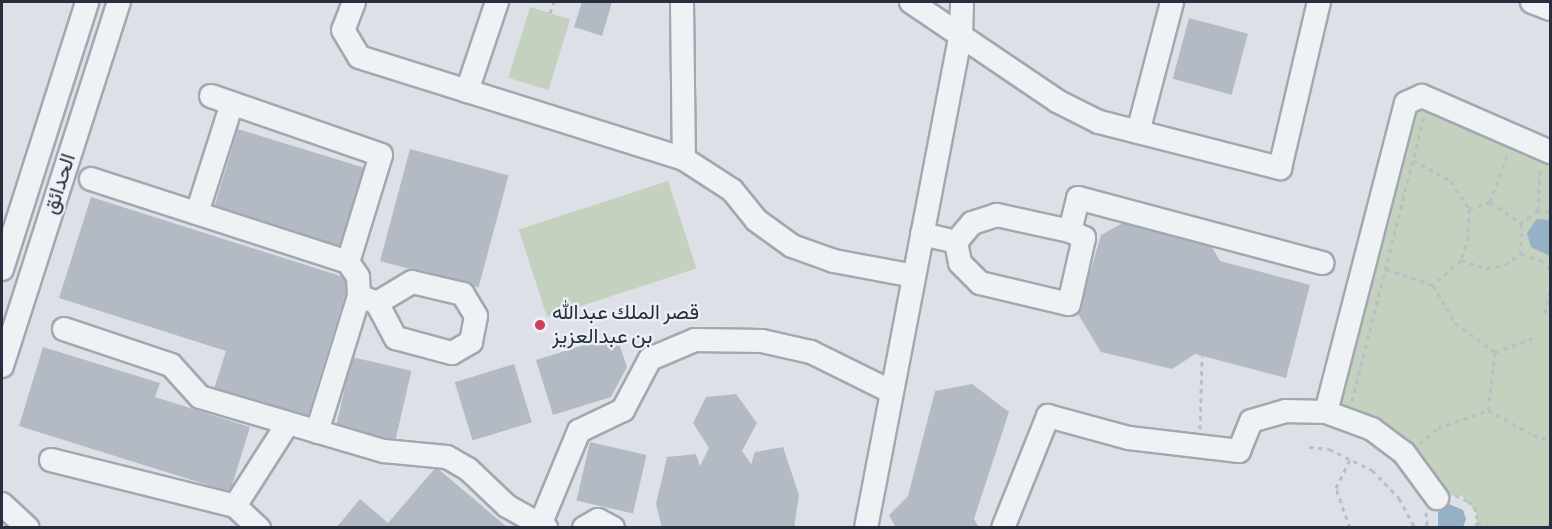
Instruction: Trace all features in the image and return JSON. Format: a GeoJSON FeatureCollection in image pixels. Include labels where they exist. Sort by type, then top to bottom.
{"type":"FeatureCollection","features":[{"type":"Feature","properties":{"kind":"street","name":"الحدائق"},"geometry":{"type":"LineString","coordinates":[[2,269],[87,2]]}},
{"type":"Feature","properties":{"kind":"street","name":"الحدائق"},"geometry":{"type":"LineString","coordinates":[[2,366],[119,2]]}},
{"type":"Feature","properties":{"kind":"street"},"geometry":{"type":"LineString","coordinates":[[354,2],[344,30],[359,57],[684,159],[732,190],[756,220],[792,246],[834,261],[914,276]]}},
{"type":"Feature","properties":{"kind":"street"},"geometry":{"type":"LineString","coordinates":[[467,91],[497,2]]}},
{"type":"Feature","properties":{"kind":"street"},"geometry":{"type":"LineString","coordinates":[[682,2],[684,159]]}},
{"type":"Feature","properties":{"kind":"street"},"geometry":{"type":"LineString","coordinates":[[911,2],[961,33],[1057,101],[1099,122],[1280,168],[1319,2]]}},
{"type":"Feature","properties":{"kind":"street"},"geometry":{"type":"LineString","coordinates":[[866,528],[961,33],[962,2]]}},
{"type":"Feature","properties":{"kind":"street"},"geometry":{"type":"LineString","coordinates":[[1138,132],[1172,2]]}},
{"type":"Feature","properties":{"kind":"street"},"geometry":{"type":"LineString","coordinates":[[1532,2],[1551,9]]}},
{"type":"Feature","properties":{"kind":"street"},"geometry":{"type":"LineString","coordinates":[[1326,412],[1406,103],[1422,96],[1551,152]]}},
{"type":"Feature","properties":{"kind":"street"},"geometry":{"type":"LineString","coordinates":[[197,213],[222,100],[381,155],[348,262]]}},
{"type":"Feature","properties":{"kind":"street"},"geometry":{"type":"LineString","coordinates":[[91,179],[348,262],[368,299],[317,432]]}},
{"type":"Feature","properties":{"kind":"street"},"geometry":{"type":"LineString","coordinates":[[1070,231],[1078,198],[1323,263]]}},
{"type":"Feature","properties":{"kind":"street"},"geometry":{"type":"LineString","coordinates":[[997,215],[1070,231],[1084,238],[1069,304],[980,283],[960,263],[956,242],[972,223],[997,215]]}},
{"type":"Feature","properties":{"kind":"street"},"geometry":{"type":"LineString","coordinates":[[922,234],[956,242]]}},
{"type":"Feature","properties":{"kind":"street"},"geometry":{"type":"LineString","coordinates":[[64,329],[171,365],[200,397],[384,451],[447,457],[468,469],[507,506],[543,526],[579,431],[623,410],[650,359],[694,340],[762,341],[811,352],[892,392]]}},
{"type":"Feature","properties":{"kind":"street"},"geometry":{"type":"LineString","coordinates":[[1003,528],[1048,416],[1129,438],[1239,452],[1251,421],[1285,411],[1326,412],[1372,429],[1404,453],[1437,498]]}},
{"type":"Feature","properties":{"kind":"street"},"geometry":{"type":"LineString","coordinates":[[235,506],[288,423]]}},
{"type":"Feature","properties":{"kind":"street"},"geometry":{"type":"LineString","coordinates":[[51,460],[235,506],[259,528]]}},
{"type":"Feature","properties":{"kind":"street"},"geometry":{"type":"LineString","coordinates":[[2,504],[28,528]]}},
{"type":"Feature","properties":{"kind":"street"},"geometry":{"type":"LineString","coordinates":[[584,528],[598,520],[613,528]]}},
{"type":"Feature","properties":{"kind":"path"},"geometry":{"type":"LineString","coordinates":[[550,13],[554,2]]}},
{"type":"Feature","properties":{"kind":"path"},"geometry":{"type":"LineString","coordinates":[[1350,410],[1425,114]]}},
{"type":"Feature","properties":{"kind":"path"},"geometry":{"type":"LineString","coordinates":[[1490,202],[1509,152],[1498,147]]}},
{"type":"Feature","properties":{"kind":"path"},"geometry":{"type":"LineString","coordinates":[[1413,160],[1451,181],[1469,209],[1468,236],[1461,260],[1433,285]]}},
{"type":"Feature","properties":{"kind":"path"},"geometry":{"type":"LineString","coordinates":[[1538,211],[1540,166],[1551,170]]}},
{"type":"Feature","properties":{"kind":"path"},"geometry":{"type":"LineString","coordinates":[[1469,209],[1490,202]]}},
{"type":"Feature","properties":{"kind":"path"},"geometry":{"type":"LineString","coordinates":[[1490,202],[1521,223]]}},
{"type":"Feature","properties":{"kind":"path"},"geometry":{"type":"LineString","coordinates":[[1521,223],[1538,211],[1551,212]]}},
{"type":"Feature","properties":{"kind":"path"},"geometry":{"type":"LineString","coordinates":[[1521,223],[1521,254]]}},
{"type":"Feature","properties":{"kind":"path"},"geometry":{"type":"LineString","coordinates":[[1461,260],[1486,268],[1505,265],[1521,254]]}},
{"type":"Feature","properties":{"kind":"path"},"geometry":{"type":"LineString","coordinates":[[1521,254],[1541,260],[1551,269]]}},
{"type":"Feature","properties":{"kind":"path"},"geometry":{"type":"LineString","coordinates":[[1386,269],[1433,285],[1455,323],[1495,352]]}},
{"type":"Feature","properties":{"kind":"path"},"geometry":{"type":"LineString","coordinates":[[1545,313],[1551,291]]}},
{"type":"Feature","properties":{"kind":"path"},"geometry":{"type":"LineString","coordinates":[[1495,352],[1533,339]]}},
{"type":"Feature","properties":{"kind":"path"},"geometry":{"type":"LineString","coordinates":[[1488,410],[1495,352]]}},
{"type":"Feature","properties":{"kind":"path"},"geometry":{"type":"LineString","coordinates":[[1199,435],[1202,356]]}},
{"type":"Feature","properties":{"kind":"path"},"geometry":{"type":"LineString","coordinates":[[1414,449],[1438,428],[1488,410],[1533,435],[1551,440]]}},
{"type":"Feature","properties":{"kind":"path"},"geometry":{"type":"LineString","coordinates":[[1309,447],[1329,449],[1351,457],[1372,470],[1403,505],[1415,528]]}},
{"type":"Feature","properties":{"kind":"path"},"geometry":{"type":"LineString","coordinates":[[1350,528],[1336,488],[1351,457]]}},
{"type":"Feature","properties":{"kind":"path"},"geometry":{"type":"LineString","coordinates":[[1546,528],[1551,522]]}},
{"type":"Feature","properties":{"kind":"path"},"geometry":{"type":"LineString","coordinates":[[1477,523],[1492,528]]}},
{"type":"Feature","properties":{"kind":"green space"},"geometry":{"type":"Polygon","coordinates":[[[530,7],[570,19],[549,90],[508,78],[530,7]]]}},
{"type":"Feature","properties":{"kind":"green space"},"geometry":{"type":"Polygon","coordinates":[[[1422,96],[1550,152],[1550,527],[1476,527],[1477,514],[1462,496],[1445,495],[1404,453],[1326,412],[1406,103],[1422,96]]]}},
{"type":"Feature","properties":{"kind":"green space"},"geometry":{"type":"Polygon","coordinates":[[[668,181],[696,268],[547,317],[519,230],[668,181]]]}},
{"type":"Feature","properties":{"kind":"water"},"geometry":{"type":"Polygon","coordinates":[[[1537,219],[1550,220],[1550,256],[1531,247],[1527,233],[1537,219]]]}},
{"type":"Feature","properties":{"kind":"water"},"geometry":{"type":"Polygon","coordinates":[[[1449,504],[1463,510],[1466,519],[1463,527],[1438,526],[1438,512],[1449,504]]]}},
{"type":"Feature","properties":{"kind":"building"},"geometry":{"type":"Polygon","coordinates":[[[582,2],[612,2],[602,36],[574,27],[582,2]]]}},
{"type":"Feature","properties":{"kind":"building"},"geometry":{"type":"Polygon","coordinates":[[[1189,18],[1248,34],[1232,95],[1173,79],[1189,18]]]}},
{"type":"Feature","properties":{"kind":"building"},"geometry":{"type":"Polygon","coordinates":[[[238,129],[365,168],[341,248],[213,209],[238,129]]]}},
{"type":"Feature","properties":{"kind":"building"},"geometry":{"type":"Polygon","coordinates":[[[410,149],[509,175],[479,287],[380,261],[410,149]]]}},
{"type":"Feature","properties":{"kind":"building"},"geometry":{"type":"Polygon","coordinates":[[[91,197],[350,279],[307,418],[214,389],[226,351],[59,298],[91,197]]]}},
{"type":"Feature","properties":{"kind":"building"},"geometry":{"type":"Polygon","coordinates":[[[1130,219],[1209,242],[1220,261],[1310,285],[1286,378],[1195,354],[1172,369],[1101,352],[1078,314],[1101,235],[1130,219]]]}},
{"type":"Feature","properties":{"kind":"building"},"geometry":{"type":"Polygon","coordinates":[[[616,335],[627,367],[611,397],[553,415],[536,360],[616,335]]]}},
{"type":"Feature","properties":{"kind":"building"},"geometry":{"type":"Polygon","coordinates":[[[43,347],[160,383],[155,397],[250,427],[230,492],[19,426],[43,347]]]}},
{"type":"Feature","properties":{"kind":"building"},"geometry":{"type":"Polygon","coordinates":[[[352,357],[411,371],[395,440],[336,426],[352,357]]]}},
{"type":"Feature","properties":{"kind":"building"},"geometry":{"type":"Polygon","coordinates":[[[514,364],[532,422],[473,440],[455,382],[514,364]]]}},
{"type":"Feature","properties":{"kind":"building"},"geometry":{"type":"Polygon","coordinates":[[[972,384],[1009,412],[974,519],[979,528],[896,528],[889,515],[908,496],[935,391],[972,384]]]}},
{"type":"Feature","properties":{"kind":"building"},"geometry":{"type":"Polygon","coordinates":[[[736,394],[757,423],[742,451],[751,464],[755,452],[783,447],[799,495],[794,528],[662,528],[656,504],[667,457],[696,454],[700,466],[709,448],[693,423],[706,397],[736,394]]]}},
{"type":"Feature","properties":{"kind":"building"},"geometry":{"type":"Polygon","coordinates":[[[590,442],[647,455],[633,514],[577,500],[590,442]]]}},
{"type":"Feature","properties":{"kind":"building"},"geometry":{"type":"Polygon","coordinates":[[[436,467],[508,528],[336,528],[360,499],[388,523],[436,467]]]}},
{"type":"Feature","properties":{"kind":"place","name":"قصر الملك عبدالله بن عبدالعزيز"},"geometry":{"type":"Point","coordinates":[540,325]}}]}
